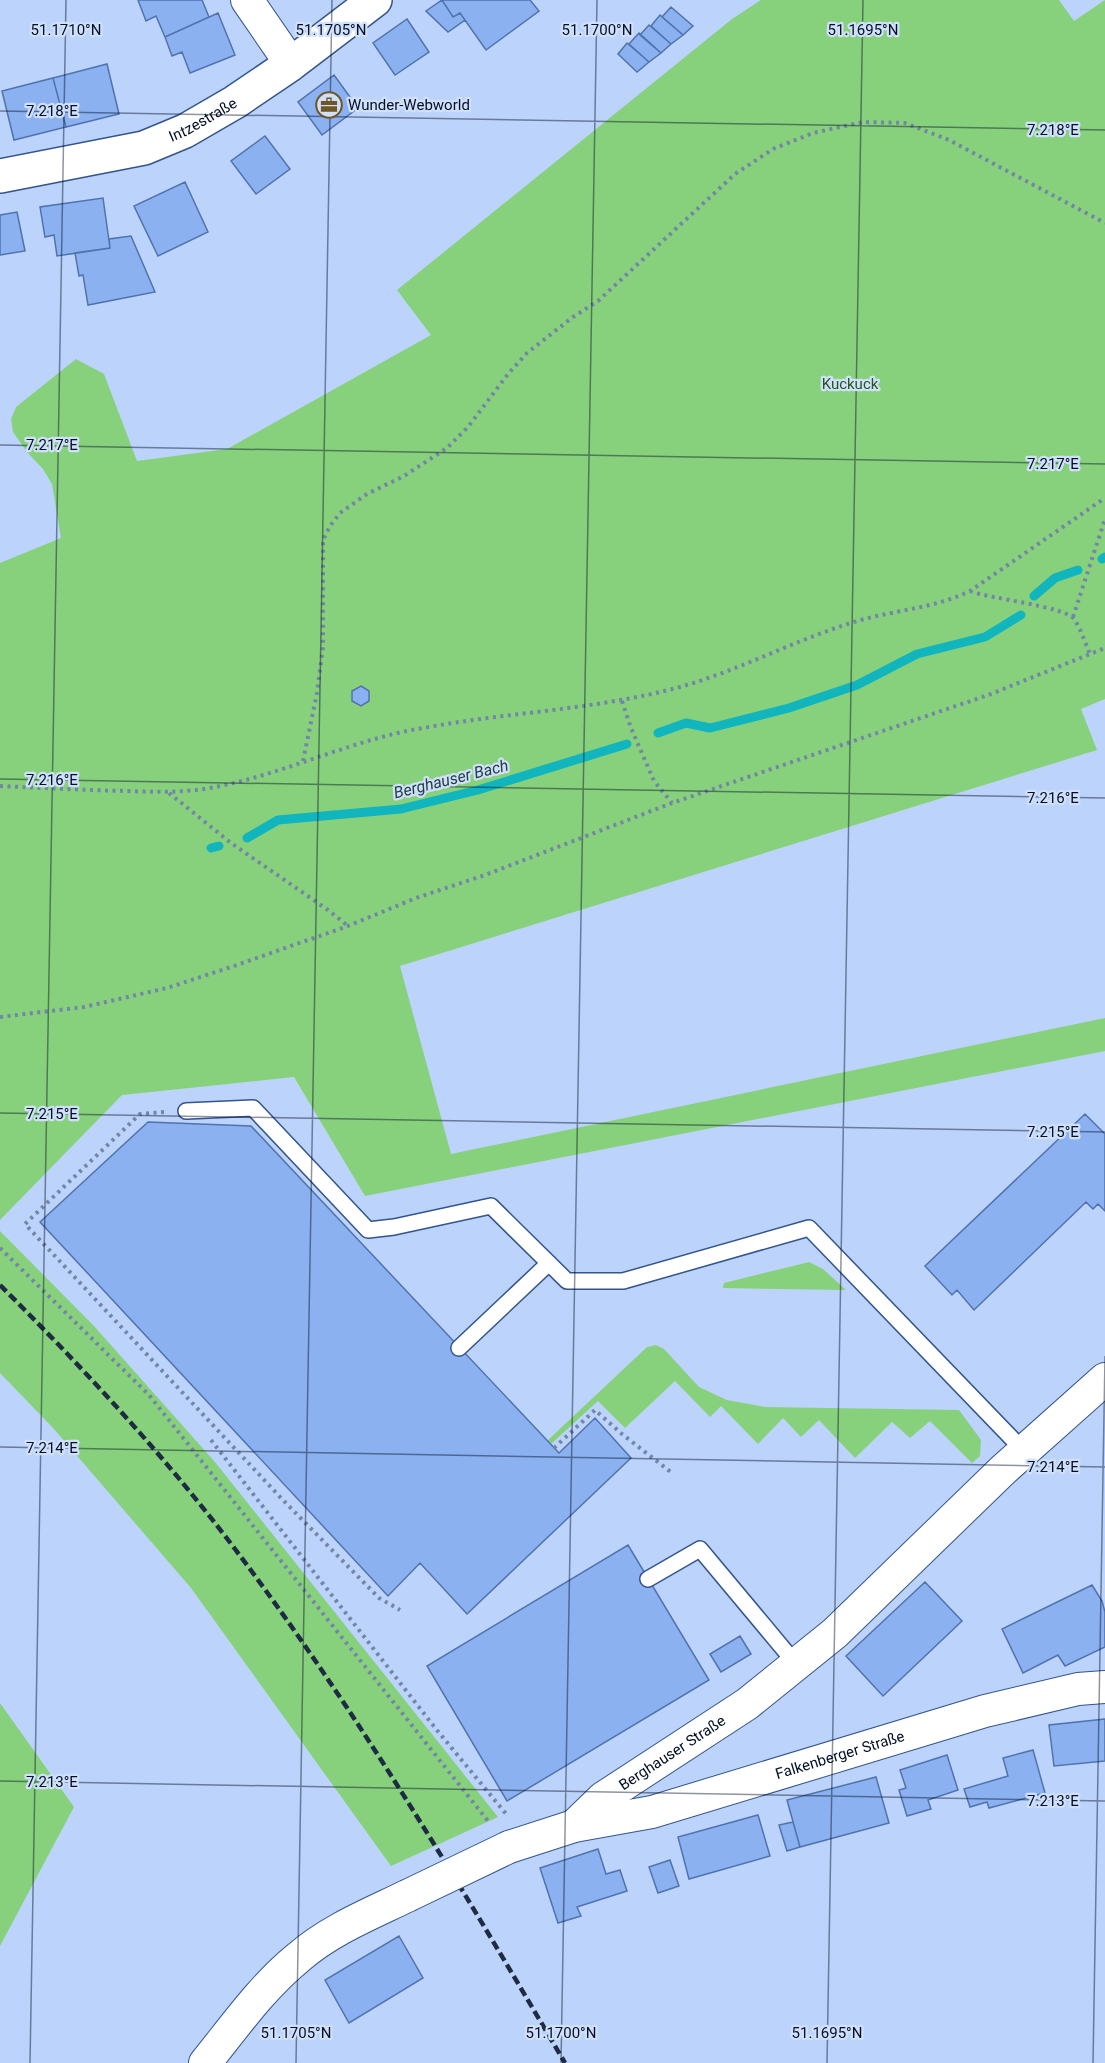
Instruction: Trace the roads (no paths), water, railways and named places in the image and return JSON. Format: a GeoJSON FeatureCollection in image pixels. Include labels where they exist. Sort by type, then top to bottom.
{"type":"FeatureCollection","features":[{"type":"Feature","properties":{"kind":"main road","name":"Intzestraße"},"geometry":{"type":"LineString","coordinates":[[0,176],[110,156],[164,141],[235,102],[291,64],[375,0]]}},
{"type":"Feature","properties":{"kind":"street"},"geometry":{"type":"LineString","coordinates":[[247,0],[291,64]]}},
{"type":"Feature","properties":{"kind":"street","name":"Berghauser Straße"},"geometry":{"type":"LineString","coordinates":[[210,2061],[260,1994],[301,1955],[335,1932],[519,1844],[574,1826],[603,1798],[747,1704],[835,1633],[1024,1451],[1105,1379]]}},
{"type":"Feature","properties":{"kind":"street","name":"Falkenberger Straße"},"geometry":{"type":"LineString","coordinates":[[574,1826],[652,1812],[985,1711],[1078,1689],[1105,1687]]}},
{"type":"Feature","properties":{"kind":"lane"},"geometry":{"type":"LineString","coordinates":[[186,1111],[253,1108],[368,1230],[394,1227],[491,1206],[567,1281],[623,1281],[808,1228],[1024,1451]]}},
{"type":"Feature","properties":{"kind":"lane"},"geometry":{"type":"LineString","coordinates":[[459,1348],[549,1263]]}},
{"type":"Feature","properties":{"kind":"lane"},"geometry":{"type":"LineString","coordinates":[[648,1579],[700,1549],[796,1664]]}},
{"type":"Feature","properties":{"kind":"waterway","name":"Berghauser Bach"},"geometry":{"type":"LineString","coordinates":[[1034,596],[1055,578],[1078,570]]}},
{"type":"Feature","properties":{"kind":"waterway","name":"Berghauser Bach"},"geometry":{"type":"LineString","coordinates":[[658,733],[686,723],[710,728],[789,708],[857,685],[917,654],[985,637],[1021,615]]}},
{"type":"Feature","properties":{"kind":"waterway","name":"Berghauser Bach"},"geometry":{"type":"LineString","coordinates":[[247,838],[278,820],[401,809],[478,790],[627,744]]}},
{"type":"Feature","properties":{"kind":"waterway","name":"Berghauser Bach"},"geometry":{"type":"LineString","coordinates":[[211,848],[219,846]]}},
{"type":"Feature","properties":{"kind":"railway"},"geometry":{"type":"LineString","coordinates":[[0,1285],[62,1348],[151,1446],[235,1549],[324,1673],[366,1737],[565,2063]]}},
{"type":"Feature","properties":{"kind":"place","name":"Wunder-Webworld"},"geometry":{"type":"Point","coordinates":[329,105]}},
{"type":"Feature","properties":{"kind":"park label","name":"Kuckuck"},"geometry":{"type":"Point","coordinates":[850,384]}}]}
